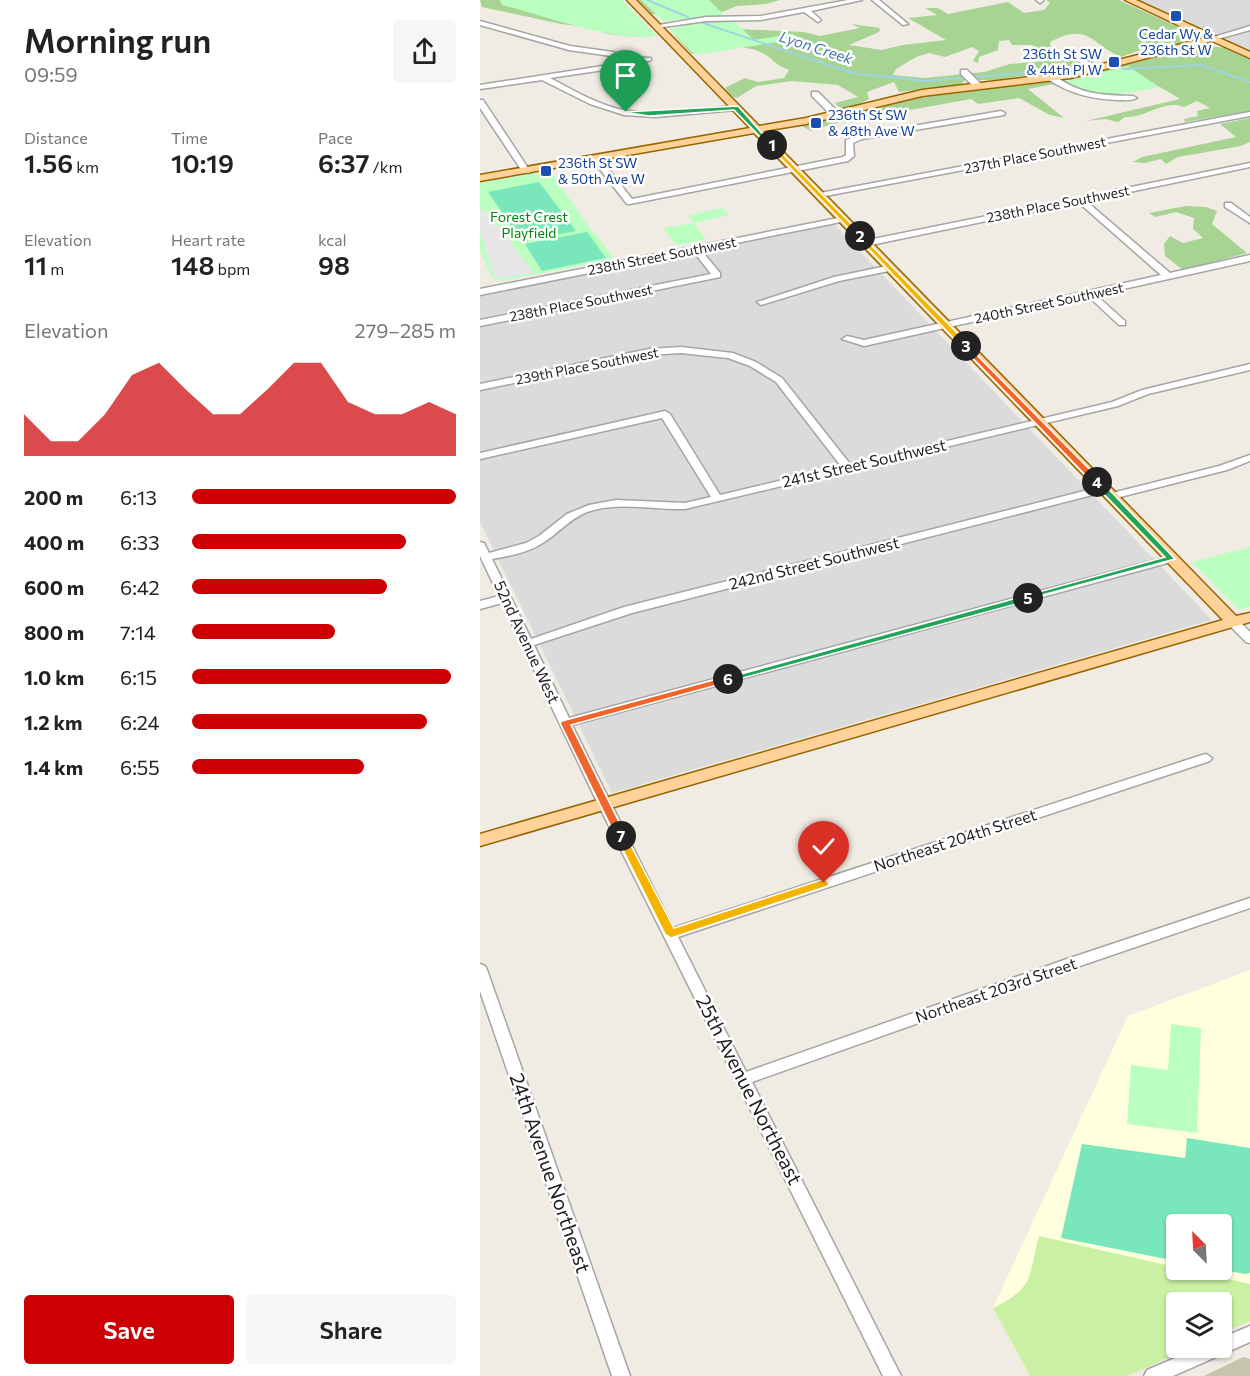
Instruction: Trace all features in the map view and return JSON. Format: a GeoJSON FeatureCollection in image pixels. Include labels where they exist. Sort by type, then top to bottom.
{"type":"FeatureCollection","features":[{"type":"Feature","properties":{"kind":"main road"},"geometry":{"type":"LineString","coordinates":[[632,0],[1233,622]]}},
{"type":"Feature","properties":{"kind":"main road"},"geometry":{"type":"LineString","coordinates":[[1129,0],[1250,54]]}},
{"type":"Feature","properties":{"kind":"main road"},"geometry":{"type":"LineString","coordinates":[[480,178],[836,115],[922,93],[1052,78],[1214,38]]}},
{"type":"Feature","properties":{"kind":"main road"},"geometry":{"type":"LineString","coordinates":[[480,840],[1250,617]]}},
{"type":"Feature","properties":{"kind":"street"},"geometry":{"type":"LineString","coordinates":[[656,26],[706,20],[761,18],[859,0]]}},
{"type":"Feature","properties":{"kind":"street"},"geometry":{"type":"LineString","coordinates":[[875,0],[905,24]]}},
{"type":"Feature","properties":{"kind":"street"},"geometry":{"type":"LineString","coordinates":[[804,9],[818,20]]}},
{"type":"Feature","properties":{"kind":"street"},"geometry":{"type":"LineString","coordinates":[[480,23],[569,48],[613,54],[624,59],[649,59]]}},
{"type":"Feature","properties":{"kind":"street"},"geometry":{"type":"LineString","coordinates":[[1214,38],[1250,28]]}},
{"type":"Feature","properties":{"kind":"street"},"geometry":{"type":"LineString","coordinates":[[1073,57],[1099,68]]}},
{"type":"Feature","properties":{"kind":"street"},"geometry":{"type":"LineString","coordinates":[[480,87],[617,66],[624,59]]}},
{"type":"Feature","properties":{"kind":"street"},"geometry":{"type":"LineString","coordinates":[[964,72],[978,86]]}},
{"type":"Feature","properties":{"kind":"street"},"geometry":{"type":"LineString","coordinates":[[542,77],[610,109],[626,112],[649,114],[736,108]]}},
{"type":"Feature","properties":{"kind":"street"},"geometry":{"type":"LineString","coordinates":[[1052,78],[1066,89],[1081,95],[1132,98]]}},
{"type":"Feature","properties":{"kind":"street"},"geometry":{"type":"LineString","coordinates":[[815,94],[836,115]]}},
{"type":"Feature","properties":{"kind":"street"},"geometry":{"type":"LineString","coordinates":[[480,102],[526,171]]}},
{"type":"Feature","properties":{"kind":"street"},"geometry":{"type":"LineString","coordinates":[[596,159],[630,202],[796,170],[850,156],[849,142],[860,137],[1001,112],[990,103]]}},
{"type":"Feature","properties":{"kind":"street","name":"237th Place Southwest"},"geometry":{"type":"LineString","coordinates":[[820,195],[1250,114]]}},
{"type":"Feature","properties":{"kind":"street","name":"238th Place Southwest"},"geometry":{"type":"LineString","coordinates":[[866,243],[1250,165]]}},
{"type":"Feature","properties":{"kind":"street"},"geometry":{"type":"LineString","coordinates":[[1080,200],[1168,276]]}},
{"type":"Feature","properties":{"kind":"street"},"geometry":{"type":"LineString","coordinates":[[1228,206],[1250,221]]}},
{"type":"Feature","properties":{"kind":"street","name":"238th Street Southwest"},"geometry":{"type":"LineString","coordinates":[[480,292],[843,219]]}},
{"type":"Feature","properties":{"kind":"street","name":"238th Place Southwest"},"geometry":{"type":"LineString","coordinates":[[480,323],[717,275],[696,249]]}},
{"type":"Feature","properties":{"kind":"street","name":"240th Street Southwest"},"geometry":{"type":"LineString","coordinates":[[847,339],[864,343],[1091,295],[1250,258]]}},
{"type":"Feature","properties":{"kind":"street"},"geometry":{"type":"LineString","coordinates":[[761,302],[837,279],[891,268]]}},
{"type":"Feature","properties":{"kind":"street"},"geometry":{"type":"LineString","coordinates":[[1091,295],[1122,322]]}},
{"type":"Feature","properties":{"kind":"street","name":"239th Place Southwest"},"geometry":{"type":"LineString","coordinates":[[480,387],[649,352],[681,350],[730,355],[753,364],[779,380],[847,467]]}},
{"type":"Feature","properties":{"kind":"street","name":"241st Street Southwest"},"geometry":{"type":"LineString","coordinates":[[486,557],[532,544],[542,539],[561,521],[593,506],[619,503],[666,507],[686,506],[1115,404],[1145,392],[1250,367]]}},
{"type":"Feature","properties":{"kind":"street"},"geometry":{"type":"LineString","coordinates":[[480,456],[665,414],[717,498]]}},
{"type":"Feature","properties":{"kind":"street","name":"242nd Street Southwest"},"geometry":{"type":"LineString","coordinates":[[526,644],[628,610],[1108,493],[1223,468],[1250,458]]}},
{"type":"Feature","properties":{"kind":"street","name":"52nd Avenue West"},"geometry":{"type":"LineString","coordinates":[[480,545],[604,804]]}},
{"type":"Feature","properties":{"kind":"street"},"geometry":{"type":"LineString","coordinates":[[565,723],[1171,559]]}},
{"type":"Feature","properties":{"kind":"street"},"geometry":{"type":"LineString","coordinates":[[480,605],[506,598]]}},
{"type":"Feature","properties":{"kind":"street"},"geometry":{"type":"LineString","coordinates":[[1233,622],[1250,639]]}},
{"type":"Feature","properties":{"kind":"street","name":"Northeast 204th Street"},"geometry":{"type":"LineString","coordinates":[[671,934],[1206,758]]}},
{"type":"Feature","properties":{"kind":"street","name":"25th Avenue Northeast"},"geometry":{"type":"LineString","coordinates":[[604,804],[892,1376]]}},
{"type":"Feature","properties":{"kind":"street","name":"Northeast 203rd Street"},"geometry":{"type":"LineString","coordinates":[[743,1079],[1250,903]]}},
{"type":"Feature","properties":{"kind":"street","name":"24th Avenue Northeast"},"geometry":{"type":"LineString","coordinates":[[480,970],[621,1376]]}},
{"type":"Feature","properties":{"kind":"street"},"geometry":{"type":"LineString","coordinates":[[1232,1342],[1250,1334]]}},
{"type":"Feature","properties":{"kind":"street"},"geometry":{"type":"LineString","coordinates":[[1153,1376],[1195,1358]]}},
{"type":"Feature","properties":{"kind":"shaded area"},"geometry":{"type":"Polygon","coordinates":[[[1138,0],[1250,0],[1250,50],[1220,36],[1138,0]]]}},
{"type":"Feature","properties":{"kind":"shaded area"},"geometry":{"type":"Polygon","coordinates":[[[480,208],[492,218],[534,273],[505,278],[494,277],[480,231],[480,208]]]}},
{"type":"Feature","properties":{"kind":"shaded area"},"geometry":{"type":"Polygon","coordinates":[[[834,224],[1212,620],[612,793],[480,522],[480,294],[834,224]]]}},
{"type":"Feature","properties":{"kind":"shaded area"},"geometry":{"type":"Polygon","coordinates":[[[1250,970],[1250,1321],[1232,1309],[1232,1292],[1166,1292],[1166,1349],[1030,1376],[993,1308],[1128,1016],[1250,970]]]}},
{"type":"Feature","properties":{"kind":"shaded area"},"geometry":{"type":"Polygon","coordinates":[[[1243,1357],[1250,1359],[1250,1376],[1204,1376],[1243,1357]]]}},
{"type":"Feature","properties":{"kind":"green space"},"geometry":{"type":"Polygon","coordinates":[[[480,0],[534,0],[636,37],[608,34],[588,27],[561,24],[482,7],[480,0]]]}},
{"type":"Feature","properties":{"kind":"green space"},"geometry":{"type":"Polygon","coordinates":[[[500,0],[622,0],[657,36],[640,37],[600,32],[502,5],[500,0]]]}},
{"type":"Feature","properties":{"kind":"green space"},"geometry":{"type":"Polygon","coordinates":[[[639,0],[780,0],[766,4],[737,6],[717,14],[652,14],[639,0]]]}},
{"type":"Feature","properties":{"kind":"green space"},"geometry":{"type":"Polygon","coordinates":[[[641,0],[709,0],[725,16],[663,21],[641,0]]]}},
{"type":"Feature","properties":{"kind":"green space"},"geometry":{"type":"Polygon","coordinates":[[[1046,0],[1119,0],[1195,35],[1180,43],[1163,42],[1121,57],[1081,34],[1063,36],[1050,42],[1051,49],[1044,52],[1032,45],[1012,45],[1009,40],[999,41],[998,50],[979,57],[978,63],[973,61],[979,51],[972,47],[945,57],[929,53],[916,57],[896,69],[893,75],[924,78],[984,72],[1010,64],[1068,59],[1086,66],[996,80],[965,80],[960,85],[899,92],[894,82],[867,92],[869,99],[857,105],[840,108],[835,103],[858,97],[838,85],[792,81],[756,86],[737,98],[731,96],[725,88],[745,78],[758,82],[784,78],[789,70],[766,55],[749,48],[729,48],[692,54],[675,36],[686,32],[687,24],[732,21],[740,29],[804,32],[820,36],[860,28],[851,24],[880,28],[879,32],[849,45],[882,50],[946,40],[908,18],[937,15],[925,8],[938,8],[948,14],[1008,2],[1024,13],[1044,10],[1050,3],[1046,0]]]}},
{"type":"Feature","properties":{"kind":"green space"},"geometry":{"type":"Polygon","coordinates":[[[735,22],[754,40],[793,34],[798,39],[695,55],[669,29],[699,23],[735,22]]]}},
{"type":"Feature","properties":{"kind":"green space"},"geometry":{"type":"Polygon","coordinates":[[[1195,47],[1226,48],[1250,59],[1250,111],[1185,122],[1184,119],[1198,116],[1197,111],[1210,108],[1197,101],[1184,107],[1169,105],[1132,117],[1125,117],[1118,122],[1105,119],[1086,121],[1180,99],[1160,87],[1141,85],[1155,83],[1137,79],[1066,85],[1070,80],[1195,47]]]}},
{"type":"Feature","properties":{"kind":"green space"},"geometry":{"type":"Polygon","coordinates":[[[1128,66],[1159,87],[1124,93],[1100,94],[1077,89],[1067,83],[1069,80],[1128,66]]]}},
{"type":"Feature","properties":{"kind":"green space"},"geometry":{"type":"Polygon","coordinates":[[[1052,81],[1054,84],[1028,89],[1064,118],[1050,115],[1019,98],[978,104],[971,99],[832,124],[811,131],[802,126],[865,111],[878,112],[885,105],[929,95],[965,89],[1052,81]]]}},
{"type":"Feature","properties":{"kind":"green space"},"geometry":{"type":"Polygon","coordinates":[[[1250,118],[1250,142],[1241,146],[1178,157],[1166,164],[1161,159],[1145,163],[1133,162],[1142,157],[1236,137],[1220,124],[1250,118]]]}},
{"type":"Feature","properties":{"kind":"green space","name":"Forest Crest Playfield"},"geometry":{"type":"Polygon","coordinates":[[[550,170],[593,233],[614,259],[502,281],[492,278],[480,250],[480,183],[550,170]]]}},
{"type":"Feature","properties":{"kind":"green space"},"geometry":{"type":"Polygon","coordinates":[[[539,182],[576,231],[522,242],[488,192],[539,182]]]}},
{"type":"Feature","properties":{"kind":"green space"},"geometry":{"type":"Polygon","coordinates":[[[1186,206],[1206,207],[1217,211],[1212,224],[1247,253],[1183,270],[1165,256],[1164,244],[1170,236],[1183,243],[1203,238],[1193,229],[1194,218],[1176,212],[1155,217],[1149,213],[1186,206]]]}},
{"type":"Feature","properties":{"kind":"green space"},"geometry":{"type":"Polygon","coordinates":[[[722,208],[729,215],[694,223],[688,215],[722,208]]]}},
{"type":"Feature","properties":{"kind":"green space"},"geometry":{"type":"Polygon","coordinates":[[[694,223],[706,240],[676,245],[663,228],[694,223]]]}},
{"type":"Feature","properties":{"kind":"green space"},"geometry":{"type":"Polygon","coordinates":[[[587,232],[606,258],[542,271],[525,244],[587,232]]]}},
{"type":"Feature","properties":{"kind":"green space"},"geometry":{"type":"Polygon","coordinates":[[[1250,547],[1250,607],[1239,610],[1192,562],[1250,547]]]}},
{"type":"Feature","properties":{"kind":"green space"},"geometry":{"type":"Polygon","coordinates":[[[1171,1024],[1201,1028],[1197,1133],[1127,1124],[1131,1065],[1168,1070],[1171,1024]]]}},
{"type":"Feature","properties":{"kind":"green space"},"geometry":{"type":"Polygon","coordinates":[[[1187,1138],[1250,1148],[1250,1273],[1232,1272],[1232,1214],[1166,1214],[1166,1259],[1061,1238],[1082,1144],[1185,1158],[1187,1138]]]}},
{"type":"Feature","properties":{"kind":"green space"},"geometry":{"type":"Polygon","coordinates":[[[1039,1236],[1166,1265],[1166,1280],[1232,1280],[1250,1284],[1250,1321],[1232,1329],[1232,1292],[1166,1292],[1167,1358],[1127,1376],[1030,1376],[993,1308],[1016,1294],[1028,1280],[1039,1236]]]}},
{"type":"Feature","properties":{"kind":"waterway","name":"Lyon Creek"},"geometry":{"type":"LineString","coordinates":[[647,0],[688,17]]}},
{"type":"Feature","properties":{"kind":"waterway","name":"Lyon Creek"},"geometry":{"type":"LineString","coordinates":[[703,23],[852,73],[925,81],[962,78]]}},
{"type":"Feature","properties":{"kind":"waterway","name":"Lyon Creek"},"geometry":{"type":"LineString","coordinates":[[1123,69],[1201,65],[1250,82]]}},
{"type":"Feature","properties":{"kind":"waterway","name":"Lyon Creek"},"geometry":{"type":"LineString","coordinates":[[974,77],[1074,69]]}},
{"type":"Feature","properties":{"kind":"place","name":"Cedar Wy & 236th St W"},"geometry":{"type":"Point","coordinates":[1176,16]}},
{"type":"Feature","properties":{"kind":"place","name":"236th St SW & 44th Pl W"},"geometry":{"type":"Point","coordinates":[1114,62]}},
{"type":"Feature","properties":{"kind":"place","name":"236th St SW & 48th Ave W"},"geometry":{"type":"Point","coordinates":[816,123]}},
{"type":"Feature","properties":{"kind":"place","name":"236th St SW & 50th Ave W"},"geometry":{"type":"Point","coordinates":[546,171]}},
{"type":"Feature","properties":{"kind":"route"},"geometry":{"type":"LineString","coordinates":[[626,112],[649,114],[736,108],[1171,559],[565,723],[671,934],[824,883]]}}]}
